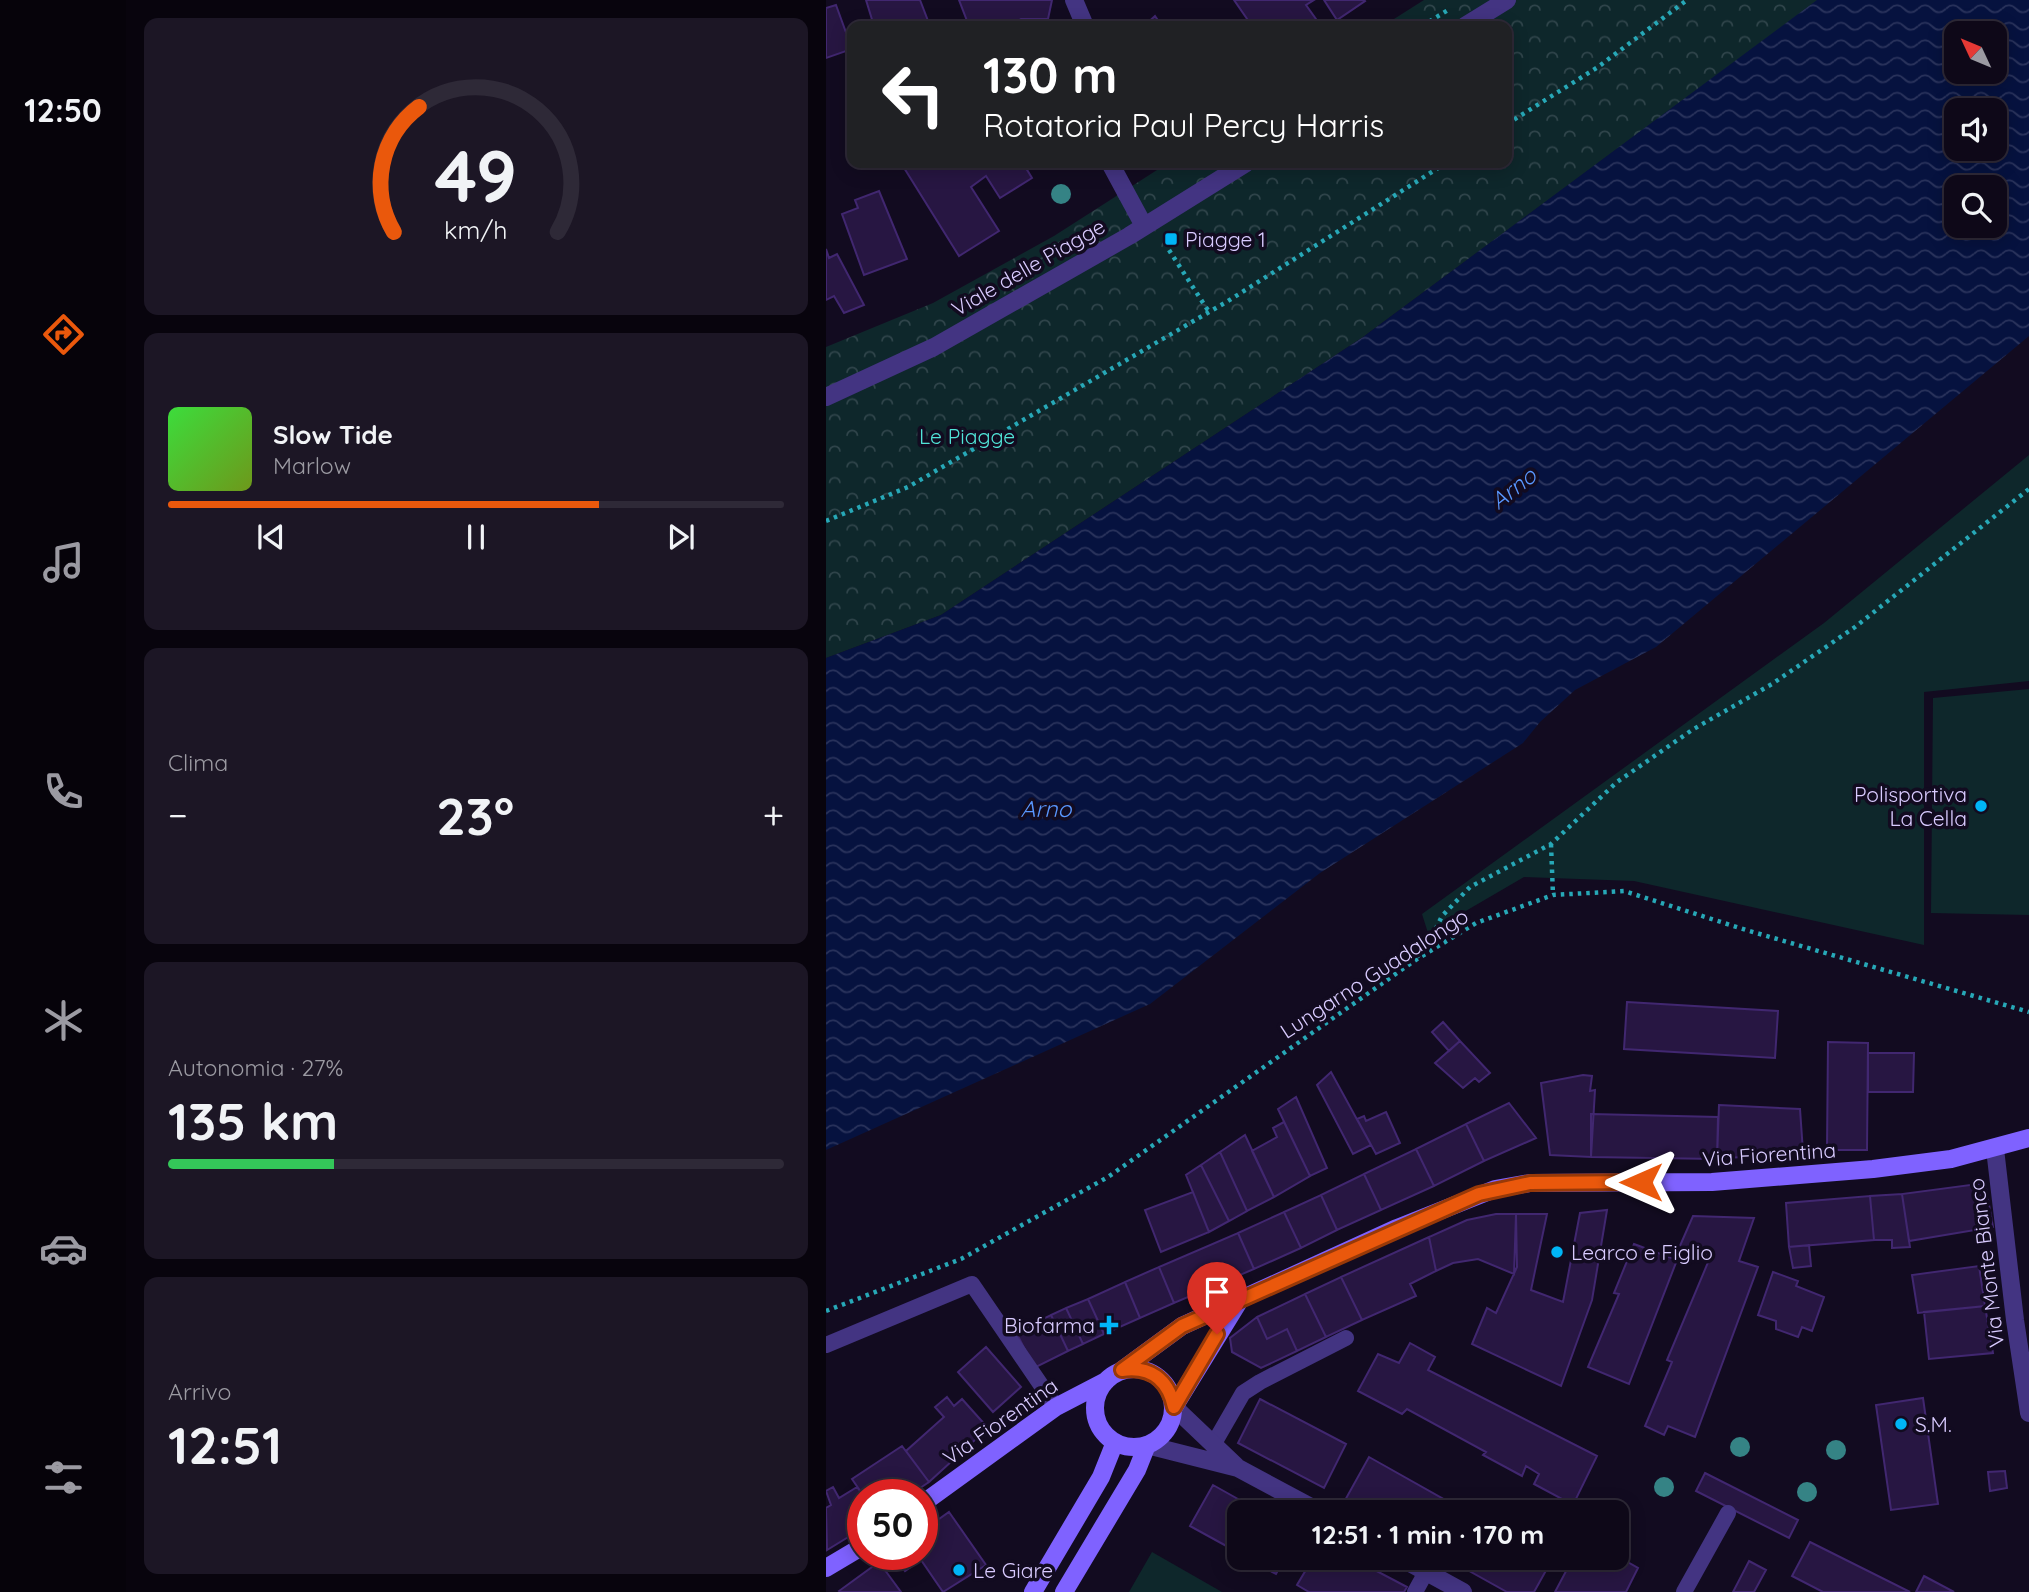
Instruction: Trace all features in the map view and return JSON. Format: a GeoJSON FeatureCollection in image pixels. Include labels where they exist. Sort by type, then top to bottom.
{"type":"FeatureCollection","features":[{"type":"Feature","properties":{"kind":"main road","name":"Via Fiorentina"},"geometry":{"type":"LineString","coordinates":[[1122,1370],[1182,1326],[1434,1212],[1479,1194],[1509,1186],[1762,1179],[1938,1161],[1995,1149],[2029,1138]]}},
{"type":"Feature","properties":{"kind":"main road"},"geometry":{"type":"LineString","coordinates":[[1174,1407],[1166,1384],[1157,1376],[1146,1370],[1122,1370],[1106,1381],[1099,1390],[1095,1414],[1099,1425],[1115,1442],[1136,1447],[1147,1445],[1166,1430],[1174,1407],[1239,1302]]}},
{"type":"Feature","properties":{"kind":"main road","name":"Via Fiorentina"},"geometry":{"type":"LineString","coordinates":[[938,1492],[1056,1407],[1106,1381]]}},
{"type":"Feature","properties":{"kind":"main road"},"geometry":{"type":"LineString","coordinates":[[1034,1592],[1101,1477],[1115,1442]]}},
{"type":"Feature","properties":{"kind":"main road"},"geometry":{"type":"LineString","coordinates":[[1065,1592],[1137,1470],[1147,1445]]}},
{"type":"Feature","properties":{"kind":"main road"},"geometry":{"type":"LineString","coordinates":[[826,1568],[847,1556]]}},
{"type":"Feature","properties":{"kind":"street"},"geometry":{"type":"LineString","coordinates":[[1074,0],[1083,21]]}},
{"type":"Feature","properties":{"kind":"street"},"geometry":{"type":"LineString","coordinates":[[1473,21],[1507,0]]}},
{"type":"Feature","properties":{"kind":"street"},"geometry":{"type":"LineString","coordinates":[[1113,168],[1144,226]]}},
{"type":"Feature","properties":{"kind":"street","name":"Viale delle Piagge"},"geometry":{"type":"LineString","coordinates":[[826,397],[934,347],[1144,226],[1238,168]]}},
{"type":"Feature","properties":{"kind":"street","name":"Via Monte Bianco"},"geometry":{"type":"LineString","coordinates":[[1995,1149],[2022,1323],[2029,1413]]}},
{"type":"Feature","properties":{"kind":"street"},"geometry":{"type":"LineString","coordinates":[[1174,1407],[1238,1468]]}},
{"type":"Feature","properties":{"kind":"street"},"geometry":{"type":"LineString","coordinates":[[1147,1445],[1238,1468],[1298,1500]]}},
{"type":"Feature","properties":{"kind":"street"},"geometry":{"type":"LineString","coordinates":[[1422,1570],[1463,1592]]}},
{"type":"Feature","properties":{"kind":"lane"},"geometry":{"type":"LineString","coordinates":[[826,1345],[972,1284],[1056,1407]]}},
{"type":"Feature","properties":{"kind":"lane"},"geometry":{"type":"LineString","coordinates":[[1213,1444],[1243,1393],[1346,1338]]}},
{"type":"Feature","properties":{"kind":"lane"},"geometry":{"type":"LineString","coordinates":[[1684,1592],[1728,1513]]}},
{"type":"Feature","properties":{"kind":"lane"},"geometry":{"type":"LineString","coordinates":[[1415,1592],[1426,1572]]}},
{"type":"Feature","properties":{"kind":"path"},"geometry":{"type":"LineString","coordinates":[[1512,121],[1598,67],[1687,0]]}},
{"type":"Feature","properties":{"kind":"path"},"geometry":{"type":"LineString","coordinates":[[1430,21],[1453,7]]}},
{"type":"Feature","properties":{"kind":"path"},"geometry":{"type":"LineString","coordinates":[[826,521],[908,487],[1209,312],[1438,168]]}},
{"type":"Feature","properties":{"kind":"path"},"geometry":{"type":"LineString","coordinates":[[1169,250],[1209,312]]}},
{"type":"Feature","properties":{"kind":"path"},"geometry":{"type":"LineString","coordinates":[[1414,961],[1429,943],[1442,916],[1469,887],[1520,864],[1552,845],[1617,782],[1855,627],[2029,489]]}},
{"type":"Feature","properties":{"kind":"path"},"geometry":{"type":"LineString","coordinates":[[1552,845],[1553,895]]}},
{"type":"Feature","properties":{"kind":"path","name":"Lungarno Guadalongo"},"geometry":{"type":"LineString","coordinates":[[826,1311],[961,1259],[1108,1177],[1414,961],[1476,923],[1553,895],[1624,891],[1746,930],[2029,1012]]}},
{"type":"Feature","properties":{"kind":"green space","name":"Le Piagge"},"geometry":{"type":"Polygon","coordinates":[[[1424,0],[1818,0],[1363,337],[941,615],[826,658],[826,347],[933,303],[1054,236],[1160,168],[1512,168],[1512,21],[1391,21],[1424,0]]]}},
{"type":"Feature","properties":{"kind":"green space"},"geometry":{"type":"Polygon","coordinates":[[[2029,455],[2029,681],[1924,692],[1924,945],[1634,881],[1524,877],[1428,933],[1422,914],[1824,623],[2029,455]]]}},
{"type":"Feature","properties":{"kind":"green space","name":"Polisportiva La Cella"},"geometry":{"type":"Polygon","coordinates":[[[2029,689],[2029,915],[1931,913],[1933,698],[2029,689]]]}},
{"type":"Feature","properties":{"kind":"green space"},"geometry":{"type":"Polygon","coordinates":[[[1152,1552],[1222,1592],[1129,1592],[1152,1552]]]}},
{"type":"Feature","properties":{"kind":"water","name":"Arno"},"geometry":{"type":"Polygon","coordinates":[[[1817,0],[2029,0],[2029,336],[1656,647],[1575,690],[1540,722],[1523,743],[1320,873],[1150,1004],[826,1150],[826,658],[941,615],[1363,337],[1817,0]]]}},
{"type":"Feature","properties":{"kind":"building"},"geometry":{"type":"Polygon","coordinates":[[[866,0],[920,0],[928,21],[872,21],[866,0]]]}},
{"type":"Feature","properties":{"kind":"building"},"geometry":{"type":"Polygon","coordinates":[[[959,0],[1052,0],[1048,19],[967,21],[959,0]]]}},
{"type":"Feature","properties":{"kind":"building"},"geometry":{"type":"Polygon","coordinates":[[[1234,0],[1314,0],[1306,5],[1317,21],[1249,21],[1234,0]]]}},
{"type":"Feature","properties":{"kind":"building"},"geometry":{"type":"Polygon","coordinates":[[[1324,0],[1364,0],[1365,1],[1337,20],[1324,0]]]}},
{"type":"Feature","properties":{"kind":"building"},"geometry":{"type":"Polygon","coordinates":[[[836,5],[847,35],[847,51],[826,58],[826,8],[836,5]]]}},
{"type":"Feature","properties":{"kind":"building"},"geometry":{"type":"Polygon","coordinates":[[[904,168],[1026,168],[1032,178],[1000,198],[986,176],[971,187],[999,231],[959,256],[904,168]]]}},
{"type":"Feature","properties":{"kind":"building"},"geometry":{"type":"Polygon","coordinates":[[[879,191],[907,259],[864,275],[842,214],[858,208],[855,200],[879,191]]]}},
{"type":"Feature","properties":{"kind":"building"},"geometry":{"type":"Polygon","coordinates":[[[826,249],[829,258],[837,254],[864,305],[844,313],[834,296],[826,300],[826,249]]]}},
{"type":"Feature","properties":{"kind":"building"},"geometry":{"type":"Polygon","coordinates":[[[1627,1002],[1778,1011],[1775,1058],[1624,1049],[1627,1002]]]}},
{"type":"Feature","properties":{"kind":"building"},"geometry":{"type":"Polygon","coordinates":[[[1443,1022],[1460,1041],[1449,1051],[1432,1032],[1443,1022]]]}},
{"type":"Feature","properties":{"kind":"building"},"geometry":{"type":"Polygon","coordinates":[[[1460,1041],[1490,1073],[1479,1082],[1475,1078],[1463,1088],[1435,1063],[1460,1041]]]}},
{"type":"Feature","properties":{"kind":"building"},"geometry":{"type":"Polygon","coordinates":[[[1828,1042],[1868,1043],[1867,1150],[1827,1150],[1828,1042]]]}},
{"type":"Feature","properties":{"kind":"building"},"geometry":{"type":"Polygon","coordinates":[[[1868,1053],[1914,1053],[1913,1092],[1868,1092],[1868,1053]]]}},
{"type":"Feature","properties":{"kind":"building"},"geometry":{"type":"Polygon","coordinates":[[[1331,1072],[1371,1145],[1353,1154],[1317,1085],[1331,1072]]]}},
{"type":"Feature","properties":{"kind":"building"},"geometry":{"type":"Polygon","coordinates":[[[1583,1075],[1592,1076],[1590,1091],[1595,1090],[1591,1157],[1550,1155],[1541,1083],[1583,1075]]]}},
{"type":"Feature","properties":{"kind":"building"},"geometry":{"type":"Polygon","coordinates":[[[1296,1097],[1327,1168],[1310,1176],[1278,1109],[1296,1097]]]}},
{"type":"Feature","properties":{"kind":"building"},"geometry":{"type":"Polygon","coordinates":[[[1509,1103],[1536,1138],[1484,1161],[1466,1124],[1509,1103]]]}},
{"type":"Feature","properties":{"kind":"building"},"geometry":{"type":"Polygon","coordinates":[[[1719,1105],[1800,1109],[1803,1152],[1717,1159],[1719,1105]]]}},
{"type":"Feature","properties":{"kind":"building"},"geometry":{"type":"Polygon","coordinates":[[[1386,1112],[1400,1143],[1376,1154],[1357,1119],[1364,1116],[1366,1121],[1386,1112]]]}},
{"type":"Feature","properties":{"kind":"building"},"geometry":{"type":"Polygon","coordinates":[[[1591,1114],[1718,1117],[1717,1159],[1591,1157],[1591,1114]]]}},
{"type":"Feature","properties":{"kind":"building"},"geometry":{"type":"Polygon","coordinates":[[[1284,1122],[1310,1176],[1274,1197],[1252,1151],[1277,1137],[1273,1128],[1284,1122]]]}},
{"type":"Feature","properties":{"kind":"building"},"geometry":{"type":"Polygon","coordinates":[[[1466,1124],[1484,1161],[1434,1186],[1416,1149],[1466,1124]]]}},
{"type":"Feature","properties":{"kind":"building"},"geometry":{"type":"Polygon","coordinates":[[[1245,1135],[1274,1197],[1247,1211],[1220,1152],[1245,1135]]]}},
{"type":"Feature","properties":{"kind":"building"},"geometry":{"type":"Polygon","coordinates":[[[1416,1149],[1434,1186],[1381,1210],[1364,1174],[1416,1149]]]}},
{"type":"Feature","properties":{"kind":"building"},"geometry":{"type":"Polygon","coordinates":[[[1220,1152],[1247,1211],[1229,1221],[1201,1165],[1220,1152]]]}},
{"type":"Feature","properties":{"kind":"building"},"geometry":{"type":"Polygon","coordinates":[[[1201,1165],[1229,1221],[1209,1232],[1186,1175],[1201,1165]]]}},
{"type":"Feature","properties":{"kind":"building"},"geometry":{"type":"Polygon","coordinates":[[[1364,1174],[1381,1210],[1337,1230],[1321,1195],[1364,1174]]]}},
{"type":"Feature","properties":{"kind":"building"},"geometry":{"type":"Polygon","coordinates":[[[1985,1183],[1993,1227],[1909,1241],[1902,1194],[1985,1183]]]}},
{"type":"Feature","properties":{"kind":"building"},"geometry":{"type":"Polygon","coordinates":[[[1193,1192],[1209,1232],[1161,1252],[1145,1210],[1193,1192]]]}},
{"type":"Feature","properties":{"kind":"building"},"geometry":{"type":"Polygon","coordinates":[[[1902,1194],[1910,1247],[1892,1248],[1892,1240],[1874,1240],[1870,1196],[1902,1194]]]}},
{"type":"Feature","properties":{"kind":"building"},"geometry":{"type":"Polygon","coordinates":[[[1321,1195],[1337,1230],[1301,1248],[1284,1212],[1321,1195]]]}},
{"type":"Feature","properties":{"kind":"building"},"geometry":{"type":"Polygon","coordinates":[[[1870,1196],[1874,1240],[1789,1247],[1786,1203],[1870,1196]]]}},
{"type":"Feature","properties":{"kind":"building"},"geometry":{"type":"Polygon","coordinates":[[[1607,1210],[1592,1300],[1561,1386],[1472,1344],[1487,1308],[1496,1313],[1517,1267],[1516,1214],[1547,1214],[1531,1290],[1563,1302],[1580,1213],[1607,1210]]]}},
{"type":"Feature","properties":{"kind":"building"},"geometry":{"type":"Polygon","coordinates":[[[1284,1212],[1301,1248],[1254,1269],[1238,1233],[1284,1212]]]}},
{"type":"Feature","properties":{"kind":"building"},"geometry":{"type":"Polygon","coordinates":[[[1496,1214],[1516,1214],[1514,1274],[1478,1259],[1453,1263],[1436,1271],[1429,1237],[1467,1220],[1496,1214]]]}},
{"type":"Feature","properties":{"kind":"building"},"geometry":{"type":"Polygon","coordinates":[[[1693,1216],[1754,1218],[1739,1261],[1758,1267],[1695,1437],[1668,1426],[1664,1435],[1645,1426],[1672,1362],[1667,1360],[1709,1260],[1679,1248],[1693,1216]]]}},
{"type":"Feature","properties":{"kind":"building"},"geometry":{"type":"Polygon","coordinates":[[[1238,1233],[1254,1269],[1174,1303],[1159,1267],[1238,1233]]]}},
{"type":"Feature","properties":{"kind":"building"},"geometry":{"type":"Polygon","coordinates":[[[1429,1237],[1436,1271],[1410,1284],[1416,1296],[1362,1320],[1341,1277],[1429,1237]]]}},
{"type":"Feature","properties":{"kind":"building"},"geometry":{"type":"Polygon","coordinates":[[[1634,1244],[1677,1260],[1629,1384],[1588,1367],[1619,1294],[1614,1293],[1634,1244]]]}},
{"type":"Feature","properties":{"kind":"building"},"geometry":{"type":"Polygon","coordinates":[[[1809,1245],[1811,1266],[1793,1268],[1789,1247],[1809,1245]]]}},
{"type":"Feature","properties":{"kind":"building"},"geometry":{"type":"Polygon","coordinates":[[[1979,1266],[1985,1306],[1918,1313],[1912,1275],[1979,1266]]]}},
{"type":"Feature","properties":{"kind":"building"},"geometry":{"type":"Polygon","coordinates":[[[1159,1267],[1174,1303],[1140,1318],[1125,1282],[1159,1267]]]}},
{"type":"Feature","properties":{"kind":"building"},"geometry":{"type":"Polygon","coordinates":[[[1773,1272],[1798,1281],[1796,1286],[1824,1297],[1812,1331],[1802,1327],[1798,1337],[1776,1329],[1776,1321],[1758,1315],[1773,1272]]]}},
{"type":"Feature","properties":{"kind":"building"},"geometry":{"type":"Polygon","coordinates":[[[1341,1277],[1362,1320],[1326,1337],[1305,1294],[1341,1277]]]}},
{"type":"Feature","properties":{"kind":"building"},"geometry":{"type":"Polygon","coordinates":[[[1125,1282],[1140,1318],[1104,1334],[1088,1299],[1125,1282]]]}},
{"type":"Feature","properties":{"kind":"building"},"geometry":{"type":"Polygon","coordinates":[[[1305,1294],[1326,1337],[1297,1351],[1287,1329],[1267,1339],[1257,1317],[1305,1294]]]}},
{"type":"Feature","properties":{"kind":"building"},"geometry":{"type":"Polygon","coordinates":[[[1088,1299],[1104,1334],[1083,1344],[1066,1308],[1088,1299]]]}},
{"type":"Feature","properties":{"kind":"building"},"geometry":{"type":"Polygon","coordinates":[[[1985,1306],[1993,1353],[1929,1359],[1924,1312],[1985,1306]]]}},
{"type":"Feature","properties":{"kind":"building"},"geometry":{"type":"Polygon","coordinates":[[[1066,1308],[1083,1344],[1068,1351],[1051,1315],[1066,1308]]]}},
{"type":"Feature","properties":{"kind":"building"},"geometry":{"type":"Polygon","coordinates":[[[1051,1315],[1068,1351],[1034,1368],[1016,1332],[1051,1315]]]}},
{"type":"Feature","properties":{"kind":"building"},"geometry":{"type":"Polygon","coordinates":[[[1257,1317],[1267,1339],[1287,1329],[1297,1351],[1261,1368],[1232,1352],[1230,1338],[1257,1317]]]}},
{"type":"Feature","properties":{"kind":"building"},"geometry":{"type":"Polygon","coordinates":[[[1410,1343],[1435,1357],[1428,1370],[1597,1456],[1575,1500],[1564,1500],[1534,1484],[1539,1474],[1526,1466],[1522,1476],[1483,1455],[1486,1452],[1407,1409],[1402,1414],[1358,1391],[1378,1354],[1399,1363],[1410,1343]]]}},
{"type":"Feature","properties":{"kind":"building"},"geometry":{"type":"Polygon","coordinates":[[[986,1347],[1021,1387],[993,1412],[958,1372],[986,1347]]]}},
{"type":"Feature","properties":{"kind":"building"},"geometry":{"type":"Polygon","coordinates":[[[947,1397],[954,1406],[962,1399],[988,1428],[932,1479],[927,1479],[906,1451],[944,1417],[935,1407],[947,1397]]]}},
{"type":"Feature","properties":{"kind":"building"},"geometry":{"type":"Polygon","coordinates":[[[1923,1398],[1938,1504],[1891,1510],[1876,1405],[1923,1398]]]}},
{"type":"Feature","properties":{"kind":"building"},"geometry":{"type":"Polygon","coordinates":[[[1260,1399],[1346,1444],[1324,1488],[1238,1443],[1260,1399]]]}},
{"type":"Feature","properties":{"kind":"building"},"geometry":{"type":"Polygon","coordinates":[[[902,1446],[927,1479],[852,1479],[902,1446]]]}},
{"type":"Feature","properties":{"kind":"building"},"geometry":{"type":"Polygon","coordinates":[[[1369,1457],[1445,1500],[1345,1500],[1369,1457]]]}},
{"type":"Feature","properties":{"kind":"building"},"geometry":{"type":"Polygon","coordinates":[[[2005,1471],[2007,1488],[1990,1491],[1988,1472],[2005,1471]]]}},
{"type":"Feature","properties":{"kind":"building"},"geometry":{"type":"Polygon","coordinates":[[[1705,1473],[1798,1520],[1789,1538],[1696,1491],[1705,1473]]]}},
{"type":"Feature","properties":{"kind":"building"},"geometry":{"type":"Polygon","coordinates":[[[1213,1485],[1240,1500],[1227,1500],[1227,1546],[1190,1526],[1213,1485]]]}},
{"type":"Feature","properties":{"kind":"building"},"geometry":{"type":"Polygon","coordinates":[[[833,1487],[839,1498],[847,1493],[847,1538],[827,1550],[826,1508],[831,1505],[826,1491],[833,1487]]]}},
{"type":"Feature","properties":{"kind":"building"},"geometry":{"type":"Polygon","coordinates":[[[949,1512],[986,1565],[943,1592],[928,1570],[938,1570],[938,1520],[949,1512]]]}},
{"type":"Feature","properties":{"kind":"building"},"geometry":{"type":"Polygon","coordinates":[[[1810,1542],[1910,1592],[1823,1592],[1792,1576],[1810,1542]]]}},
{"type":"Feature","properties":{"kind":"building"},"geometry":{"type":"Polygon","coordinates":[[[1749,1561],[1766,1570],[1754,1592],[1733,1592],[1749,1561]]]}},
{"type":"Feature","properties":{"kind":"building"},"geometry":{"type":"Polygon","coordinates":[[[1629,1563],[1638,1568],[1626,1592],[1555,1592],[1567,1570],[1629,1570],[1629,1563]]]}},
{"type":"Feature","properties":{"kind":"building"},"geometry":{"type":"Polygon","coordinates":[[[868,1570],[885,1570],[901,1592],[840,1592],[868,1570]]]}},
{"type":"Feature","properties":{"kind":"building"},"geometry":{"type":"Polygon","coordinates":[[[1306,1570],[1375,1570],[1407,1587],[1404,1592],[1309,1592],[1297,1585],[1306,1570]]]}},
{"type":"Feature","properties":{"kind":"building"},"geometry":{"type":"Polygon","coordinates":[[[1468,1570],[1546,1570],[1534,1592],[1507,1592],[1468,1570]]]}},
{"type":"Feature","properties":{"kind":"building"},"geometry":{"type":"Polygon","coordinates":[[[1924,1576],[1954,1592],[1916,1592],[1924,1576]]]}},
{"type":"Feature","properties":{"kind":"place","name":"Piagge 1"},"geometry":{"type":"Point","coordinates":[1171,239]}},
{"type":"Feature","properties":{"kind":"place","name":"Polisportiva La Cella"},"geometry":{"type":"Point","coordinates":[1981,806]}},
{"type":"Feature","properties":{"kind":"place","name":"Learco e Figlio"},"geometry":{"type":"Point","coordinates":[1557,1252]}},
{"type":"Feature","properties":{"kind":"place","name":"Biofarma"},"geometry":{"type":"Point","coordinates":[1109,1325]}},
{"type":"Feature","properties":{"kind":"place","name":"S.M."},"geometry":{"type":"Point","coordinates":[1901,1424]}},
{"type":"Feature","properties":{"kind":"place","name":"Le Giare"},"geometry":{"type":"Point","coordinates":[959,1570]}},
{"type":"Feature","properties":{"kind":"route"},"geometry":{"type":"LineString","coordinates":[[1217,1334],[1174,1407],[1166,1384],[1157,1376],[1146,1370],[1122,1370],[1182,1326],[1459,1201],[1509,1186],[1530,1183],[1641,1182]]}}]}
